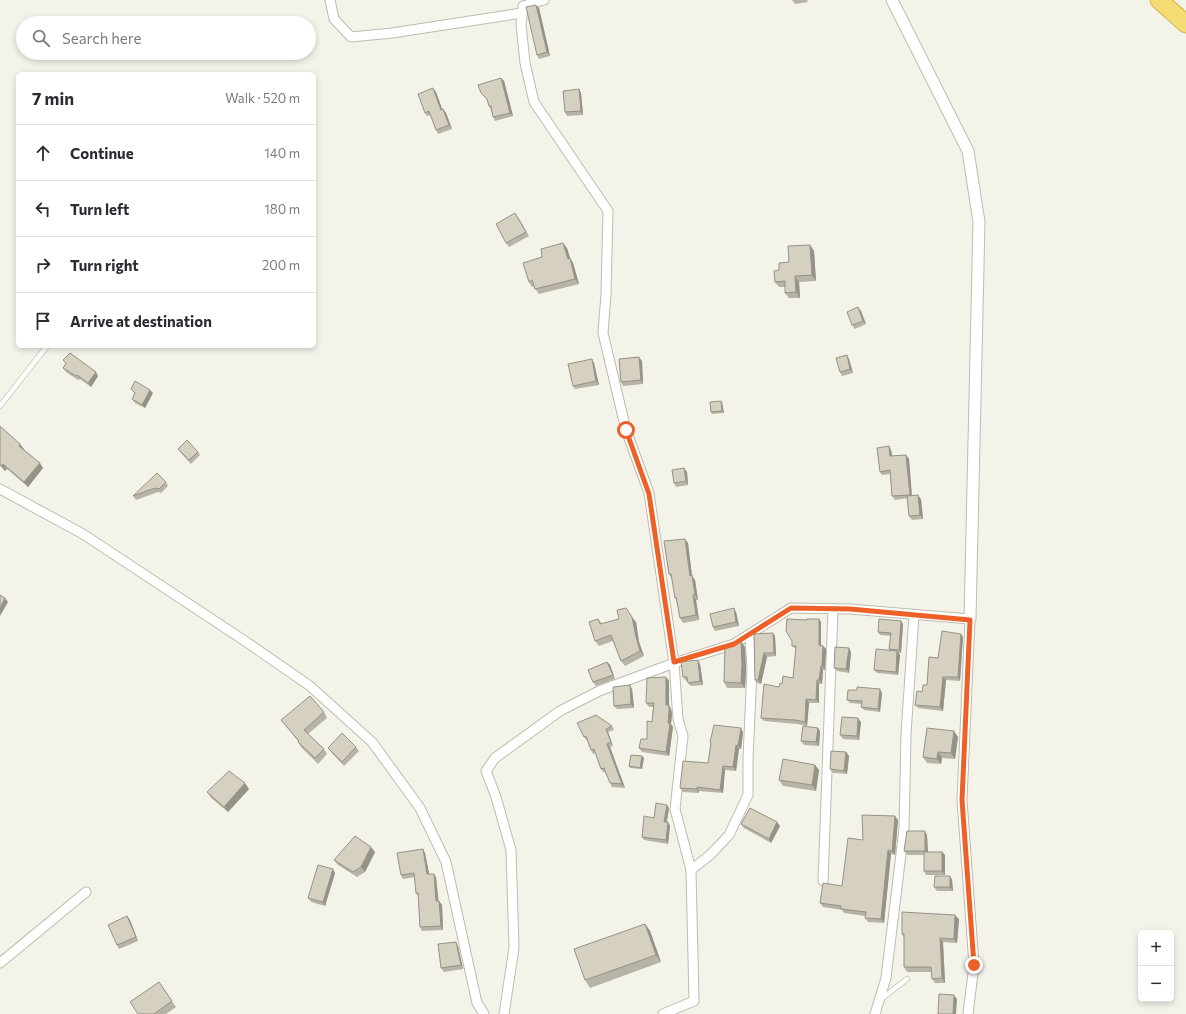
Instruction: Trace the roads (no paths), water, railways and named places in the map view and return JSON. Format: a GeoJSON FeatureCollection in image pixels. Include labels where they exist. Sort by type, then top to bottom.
{"type":"FeatureCollection","features":[{"type":"Feature","properties":{"kind":"highway"},"geometry":{"type":"LineString","coordinates":[[1159,0],[1186,24]]}},
{"type":"Feature","properties":{"kind":"street"},"geometry":{"type":"LineString","coordinates":[[330,0],[334,19],[351,37],[392,33],[522,12]]}},
{"type":"Feature","properties":{"kind":"street"},"geometry":{"type":"LineString","coordinates":[[544,0],[523,6],[521,24],[525,63],[534,102],[608,211],[606,294],[603,333],[626,430],[649,494],[674,662],[678,719],[683,736],[675,809],[691,870],[694,1001],[663,1014]]}},
{"type":"Feature","properties":{"kind":"street"},"geometry":{"type":"LineString","coordinates":[[892,0],[968,152],[979,222],[970,620],[962,800],[974,965],[968,1014]]}},
{"type":"Feature","properties":{"kind":"street"},"geometry":{"type":"LineString","coordinates":[[0,489],[83,534],[248,642],[310,686],[372,742],[420,808],[446,862],[477,1003],[484,1014]]}},
{"type":"Feature","properties":{"kind":"street"},"geometry":{"type":"LineString","coordinates":[[504,1014],[514,948],[511,850],[496,797],[486,771],[494,758],[560,711],[599,691],[674,662],[734,644],[791,608],[833,608],[970,620]]}},
{"type":"Feature","properties":{"kind":"street"},"geometry":{"type":"LineString","coordinates":[[822,881],[833,608]]}},
{"type":"Feature","properties":{"kind":"street"},"geometry":{"type":"LineString","coordinates":[[875,1014],[886,978],[904,829],[906,734],[914,615]]}},
{"type":"Feature","properties":{"kind":"street"},"geometry":{"type":"LineString","coordinates":[[691,870],[710,855],[729,835],[748,795],[752,670],[750,634]]}},
{"type":"Feature","properties":{"kind":"street"},"geometry":{"type":"LineString","coordinates":[[0,963],[86,892]]}},
{"type":"Feature","properties":{"kind":"lane"},"geometry":{"type":"LineString","coordinates":[[0,406],[45,348]]}},
{"type":"Feature","properties":{"kind":"lane"},"geometry":{"type":"LineString","coordinates":[[879,1002],[907,979]]}}]}
